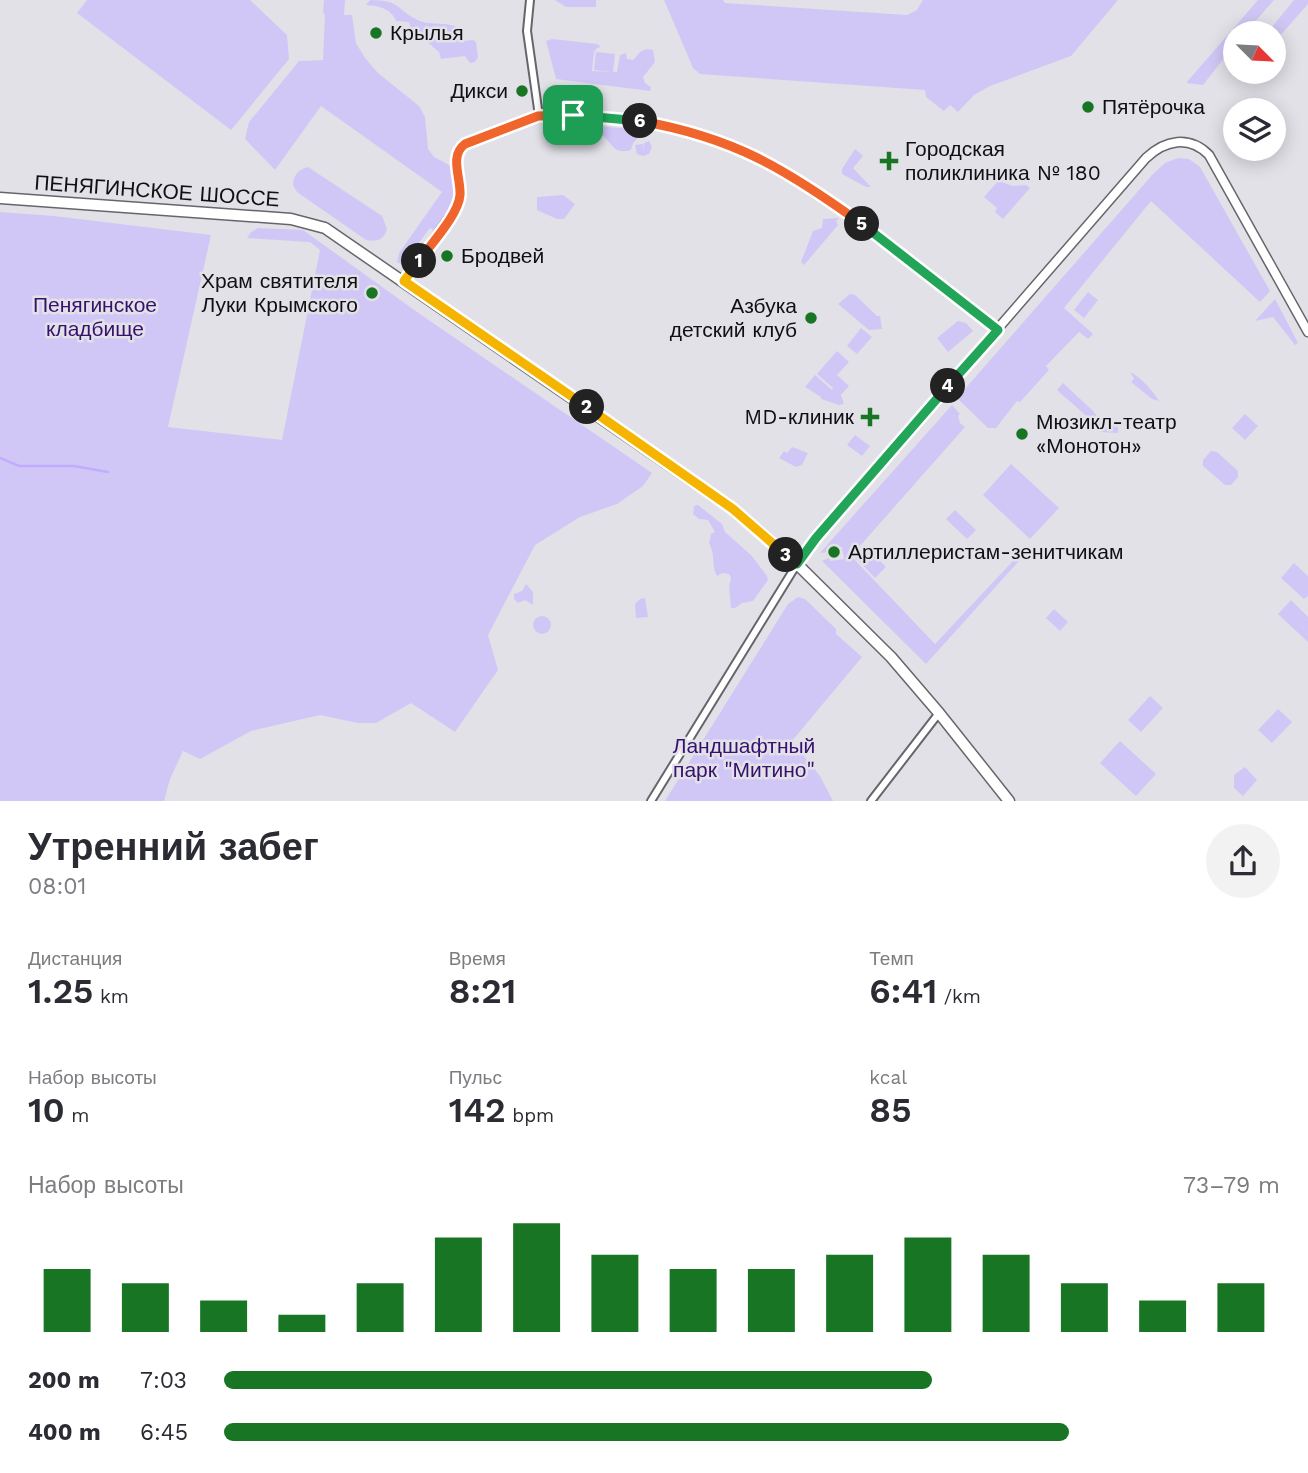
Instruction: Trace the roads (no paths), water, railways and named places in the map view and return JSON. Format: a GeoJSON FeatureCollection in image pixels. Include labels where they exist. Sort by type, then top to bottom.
{"type":"FeatureCollection","features":[{"type":"Feature","properties":{"kind":"main road","name":"ПЕНЯГИНСКОЕ ШОССЕ"},"geometry":{"type":"LineString","coordinates":[[0,198],[310,222],[325,228],[404,281]]}},
{"type":"Feature","properties":{"kind":"main road"},"geometry":{"type":"LineString","coordinates":[[404,281],[707,489],[797,564],[891,657],[1009,801]]}},
{"type":"Feature","properties":{"kind":"street"},"geometry":{"type":"LineString","coordinates":[[530,0],[527,30],[538,116]]}},
{"type":"Feature","properties":{"kind":"street"},"geometry":{"type":"LineString","coordinates":[[404,281],[457,206],[460,195],[456,158],[459,148],[538,116],[598,116],[664,125],[717,140],[772,163],[828,199],[998,330]]}},
{"type":"Feature","properties":{"kind":"street"},"geometry":{"type":"LineString","coordinates":[[651,801],[797,564],[816,538],[1146,158],[1161,146],[1187,141],[1202,148],[1214,162],[1308,332]]}},
{"type":"Feature","properties":{"kind":"street"},"geometry":{"type":"LineString","coordinates":[[871,801],[939,713]]}},
{"type":"Feature","properties":{"kind":"waterway"},"geometry":{"type":"LineString","coordinates":[[0,458],[19,466],[74,466],[108,472]]}},
{"type":"Feature","properties":{"kind":"place","name":"Крылья"},"geometry":{"type":"Point","coordinates":[376,33]}},
{"type":"Feature","properties":{"kind":"place","name":"Дикси"},"geometry":{"type":"Point","coordinates":[522,91]}},
{"type":"Feature","properties":{"kind":"place","name":"Пятёрочка"},"geometry":{"type":"Point","coordinates":[1088,107]}},
{"type":"Feature","properties":{"kind":"place","name":"Городская поликлиника № 180"},"geometry":{"type":"Point","coordinates":[889,161]}},
{"type":"Feature","properties":{"kind":"place","name":"Бродвей"},"geometry":{"type":"Point","coordinates":[447,256]}},
{"type":"Feature","properties":{"kind":"place","name":"Храм святителя Луки Крымского"},"geometry":{"type":"Point","coordinates":[372,293]}},
{"type":"Feature","properties":{"kind":"place","name":"Азбука детский клуб"},"geometry":{"type":"Point","coordinates":[811,318]}},
{"type":"Feature","properties":{"kind":"place","name":"MD-клиник"},"geometry":{"type":"Point","coordinates":[870,417]}},
{"type":"Feature","properties":{"kind":"place","name":"Мюзикл-театр «Монотон»"},"geometry":{"type":"Point","coordinates":[1022,434]}},
{"type":"Feature","properties":{"kind":"place","name":"Артиллеристам-зенитчикам"},"geometry":{"type":"Point","coordinates":[834,552]}},
{"type":"Feature","properties":{"kind":"park label","name":"Пенягинское кладбище"},"geometry":{"type":"Point","coordinates":[95,317]}},
{"type":"Feature","properties":{"kind":"park label","name":"Ландшафтный парк \"Митино\""},"geometry":{"type":"Point","coordinates":[744,758]}}]}
